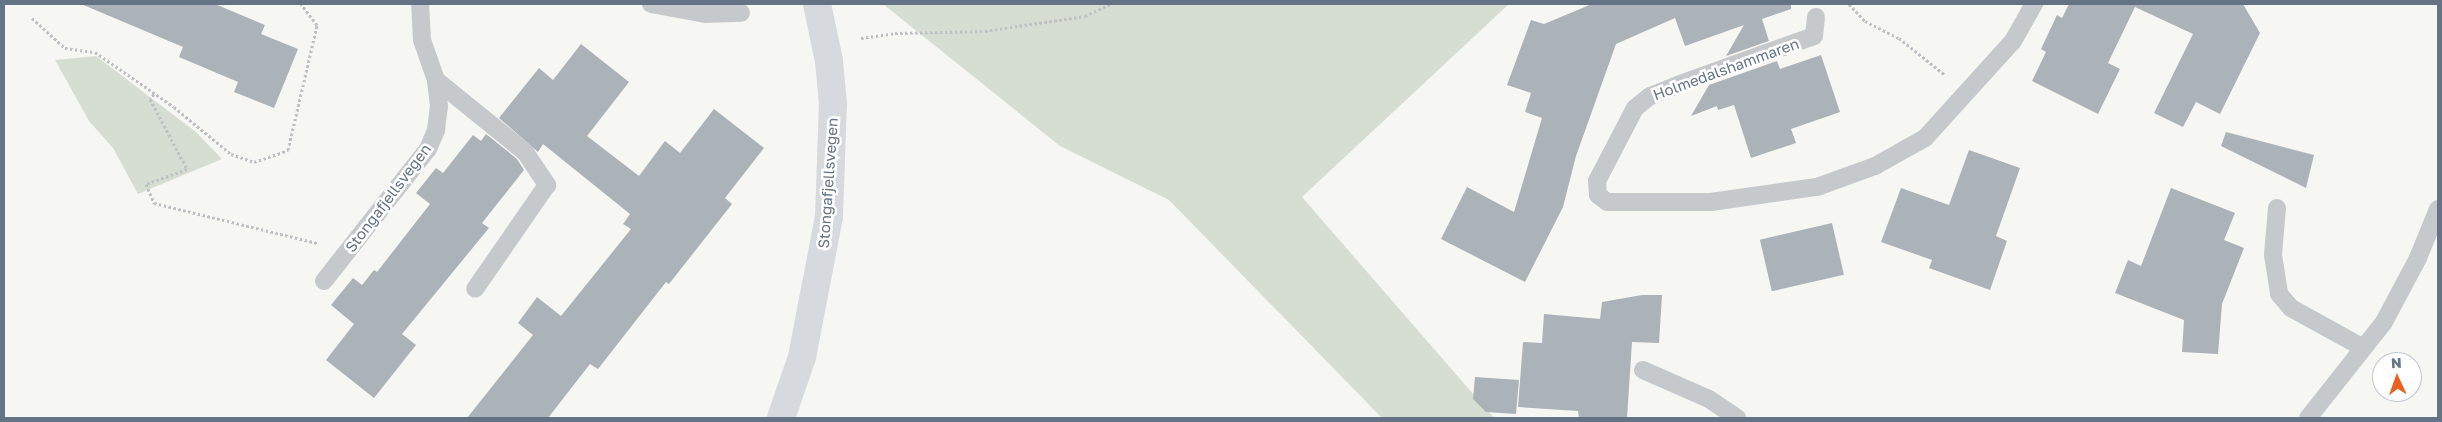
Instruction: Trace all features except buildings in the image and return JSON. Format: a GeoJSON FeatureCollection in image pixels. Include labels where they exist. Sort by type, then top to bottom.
{"type":"FeatureCollection","features":[{"type":"Feature","properties":{"kind":"street","name":"Stongafjellsvegen"},"geometry":{"type":"LineString","coordinates":[[781,418],[804,348],[829,217],[833,104],[826,43],[817,4]]}},
{"type":"Feature","properties":{"kind":"lane","name":"Stongafjellsvegen"},"geometry":{"type":"LineString","coordinates":[[324,281],[428,149],[437,122],[436,80],[422,40],[420,4]]}},
{"type":"Feature","properties":{"kind":"lane"},"geometry":{"type":"LineString","coordinates":[[651,4],[705,14],[741,12]]}},
{"type":"Feature","properties":{"kind":"lane","name":"Holmedalshammaren"},"geometry":{"type":"LineString","coordinates":[[1816,17],[1814,36],[1806,40],[1680,84],[1642,102],[1635,108],[1596,181],[1598,195],[1607,202],[1711,202],[1818,187],[1902,153],[1925,138],[1968,92],[2013,41],[2034,4]]}},
{"type":"Feature","properties":{"kind":"lane"},"geometry":{"type":"LineString","coordinates":[[436,80],[526,152],[547,185],[475,288]]}},
{"type":"Feature","properties":{"kind":"lane"},"geometry":{"type":"LineString","coordinates":[[2277,208],[2273,255],[2279,294],[2291,308],[2362,347]]}},
{"type":"Feature","properties":{"kind":"lane"},"geometry":{"type":"LineString","coordinates":[[2308,418],[2362,347],[2384,322],[2402,290],[2438,209]]}},
{"type":"Feature","properties":{"kind":"lane"},"geometry":{"type":"LineString","coordinates":[[1643,370],[1709,399],[1737,418]]}},
{"type":"Feature","properties":{"kind":"path"},"geometry":{"type":"LineString","coordinates":[[32,18],[65,48],[95,52],[154,94],[231,154],[254,162],[288,150],[317,25],[301,4]]}},
{"type":"Feature","properties":{"kind":"path"},"geometry":{"type":"LineString","coordinates":[[826,43],[895,33],[986,31],[1085,16],[1111,4]]}},
{"type":"Feature","properties":{"kind":"path"},"geometry":{"type":"LineString","coordinates":[[1849,4],[1865,21],[1899,38],[1968,92]]}},
{"type":"Feature","properties":{"kind":"path"},"geometry":{"type":"LineString","coordinates":[[154,94],[150,99],[187,169],[146,184],[154,202],[348,250]]}},
{"type":"Feature","properties":{"kind":"shaded area"},"geometry":{"type":"Polygon","coordinates":[[[883,4],[1509,4],[1302,197],[1494,418],[1382,418],[1169,200],[1060,146],[883,4]]]}},
{"type":"Feature","properties":{"kind":"shaded area"},"geometry":{"type":"Polygon","coordinates":[[[96,56],[196,132],[222,159],[138,194],[113,148],[89,121],[55,60],[96,56]]]}}]}
